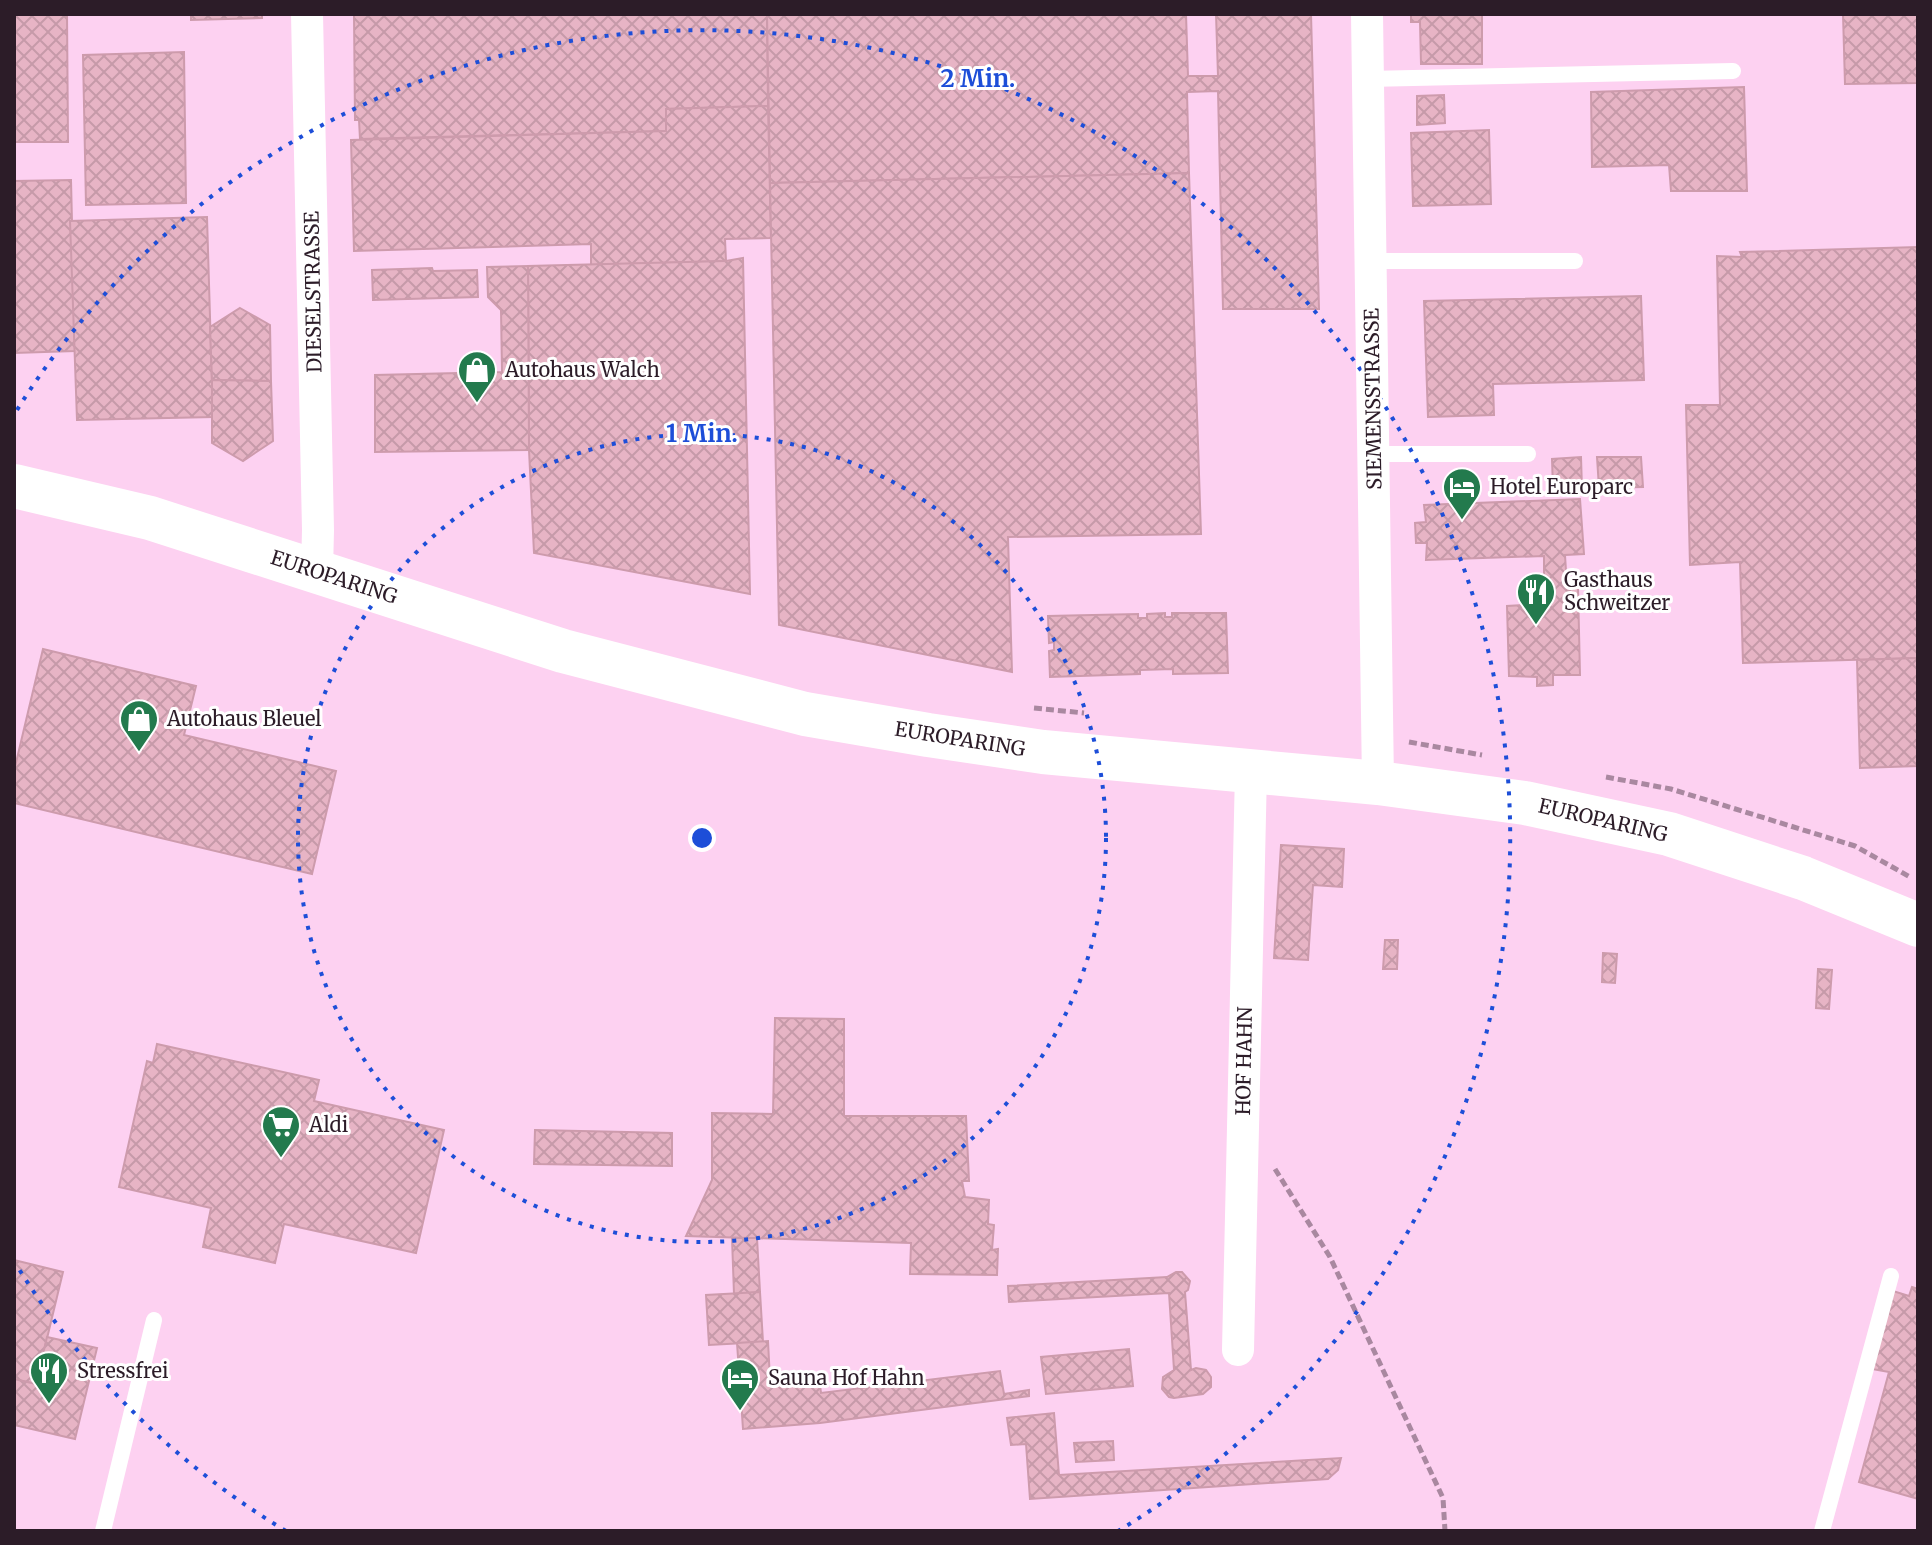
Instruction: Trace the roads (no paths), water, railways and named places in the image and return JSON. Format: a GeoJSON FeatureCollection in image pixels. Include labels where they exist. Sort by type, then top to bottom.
{"type":"FeatureCollection","features":[{"type":"Feature","properties":{"kind":"street","name":"DIESELSTRASSE"},"geometry":{"type":"LineString","coordinates":[[307,14],[317,571]]}},
{"type":"Feature","properties":{"kind":"street","name":"SIEMENSSTRASSE"},"geometry":{"type":"LineString","coordinates":[[1367,14],[1378,783]]}},
{"type":"Feature","properties":{"kind":"street","name":"EUROPARING"},"geometry":{"type":"LineString","coordinates":[[14,486],[150,518],[563,651],[805,714],[1043,752],[1378,783],[1525,803],[1669,834],[1803,878],[1918,925]]}},
{"type":"Feature","properties":{"kind":"street","name":"HOF HAHN"},"geometry":{"type":"LineString","coordinates":[[1238,1350],[1251,771]]}},
{"type":"Feature","properties":{"kind":"lane"},"geometry":{"type":"LineString","coordinates":[[1368,79],[1733,71]]}},
{"type":"Feature","properties":{"kind":"lane"},"geometry":{"type":"LineString","coordinates":[[1371,261],[1575,261]]}},
{"type":"Feature","properties":{"kind":"lane"},"geometry":{"type":"LineString","coordinates":[[1374,454],[1528,454]]}},
{"type":"Feature","properties":{"kind":"lane"},"geometry":{"type":"LineString","coordinates":[[1822,1531],[1891,1276]]}},
{"type":"Feature","properties":{"kind":"lane"},"geometry":{"type":"LineString","coordinates":[[103,1531],[154,1320]]}},
{"type":"Feature","properties":{"kind":"place","name":"Autohaus Walch"},"geometry":{"type":"Point","coordinates":[477,404]}},
{"type":"Feature","properties":{"kind":"place","name":"Hotel Europarc"},"geometry":{"type":"Point","coordinates":[1462,521]}},
{"type":"Feature","properties":{"kind":"place","name":"Gasthaus Schweitzer"},"geometry":{"type":"Point","coordinates":[1536,626]}},
{"type":"Feature","properties":{"kind":"place","name":"Autohaus Bleuel"},"geometry":{"type":"Point","coordinates":[139,753]}},
{"type":"Feature","properties":{"kind":"place","name":"Aldi"},"geometry":{"type":"Point","coordinates":[281,1159]}},
{"type":"Feature","properties":{"kind":"place","name":"Stressfrei"},"geometry":{"type":"Point","coordinates":[49,1405]}},
{"type":"Feature","properties":{"kind":"place","name":"Sauna Hof Hahn"},"geometry":{"type":"Point","coordinates":[740,1412]}}]}
